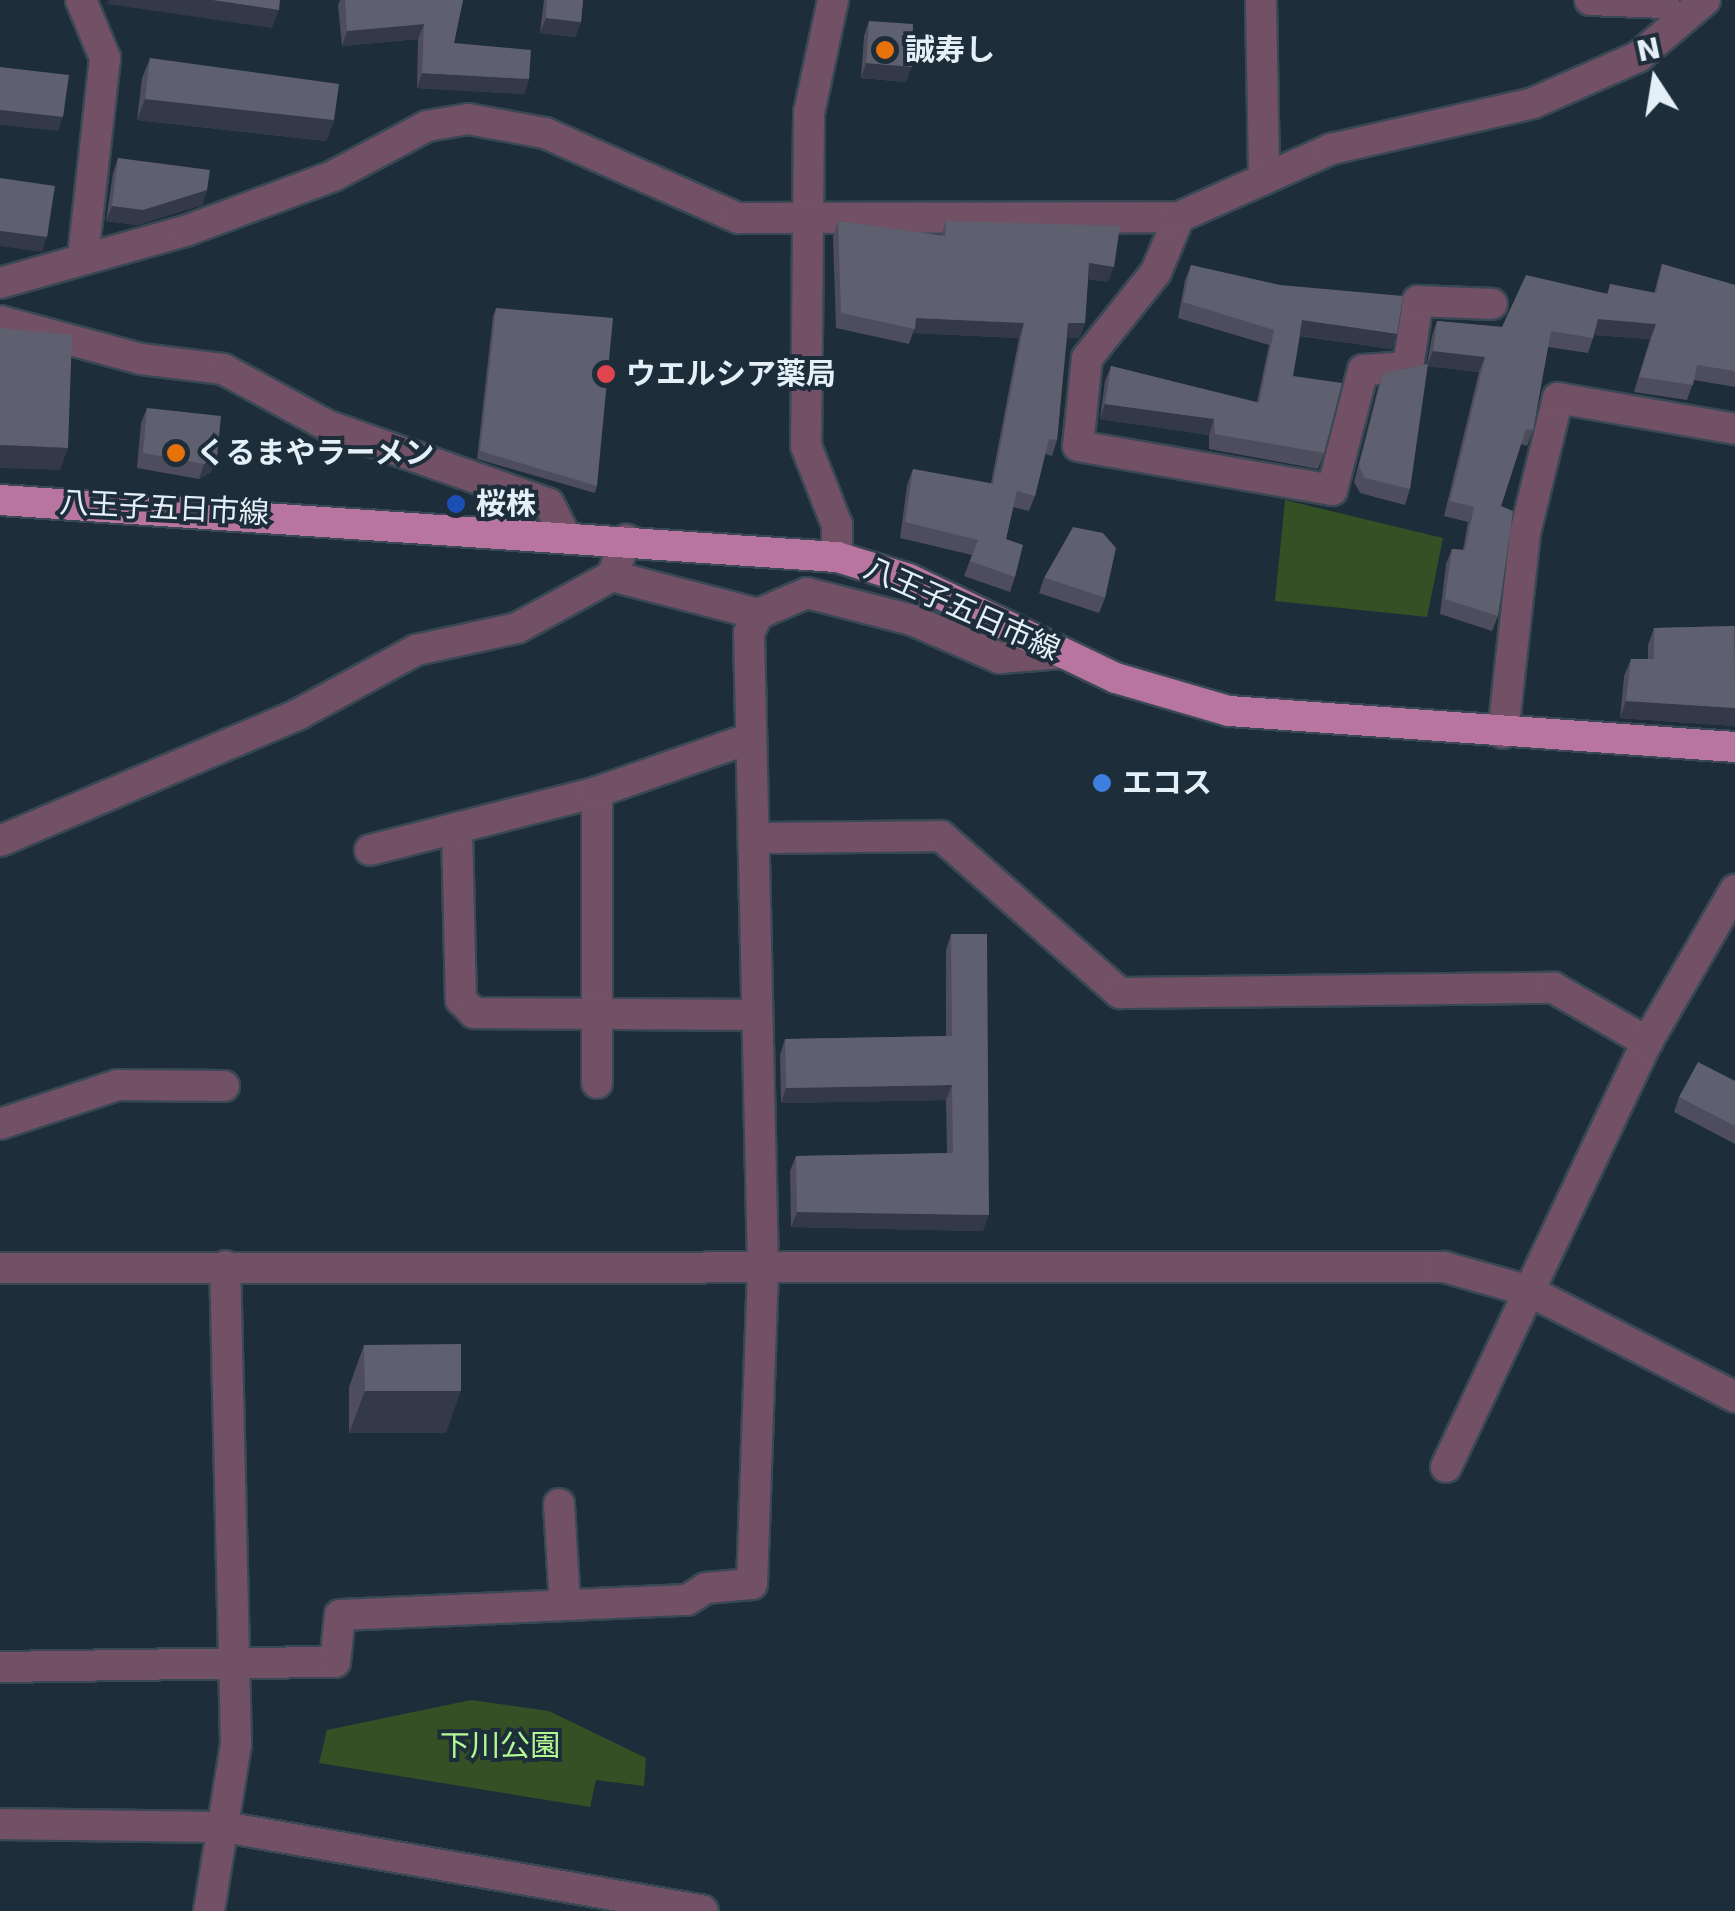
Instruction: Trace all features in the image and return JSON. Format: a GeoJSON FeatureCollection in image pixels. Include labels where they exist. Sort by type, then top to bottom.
{"type":"FeatureCollection","features":[{"type":"Feature","properties":{"kind":"main road","name":"八王子五日市線"},"geometry":{"type":"LineString","coordinates":[[0,500],[566,534],[837,557],[908,580],[1062,653],[1179,700],[1263,718],[1735,747]]}},
{"type":"Feature","properties":{"kind":"street"},"geometry":{"type":"LineString","coordinates":[[81,0],[104,58],[83,258]]}},
{"type":"Feature","properties":{"kind":"street"},"geometry":{"type":"LineString","coordinates":[[833,0],[810,92],[814,218],[806,446],[837,526],[837,557]]}},
{"type":"Feature","properties":{"kind":"street"},"geometry":{"type":"LineString","coordinates":[[1261,0],[1264,179]]}},
{"type":"Feature","properties":{"kind":"street"},"geometry":{"type":"LineString","coordinates":[[1590,0],[1664,2],[1663,36]]}},
{"type":"Feature","properties":{"kind":"street"},"geometry":{"type":"LineString","coordinates":[[0,283],[188,230],[333,176],[427,126],[468,119],[545,133],[738,218],[1179,217],[1331,149],[1533,103],[1638,57],[1705,0]]}},
{"type":"Feature","properties":{"kind":"street"},"geometry":{"type":"LineString","coordinates":[[1179,217],[1156,272],[1088,358],[1078,446],[1332,490],[1363,370],[1408,367],[1418,301],[1492,304]]}},
{"type":"Feature","properties":{"kind":"street"},"geometry":{"type":"LineString","coordinates":[[0,321],[141,358],[222,369],[328,426],[549,504],[566,534]]}},
{"type":"Feature","properties":{"kind":"street"},"geometry":{"type":"LineString","coordinates":[[1503,733],[1525,533],[1558,398],[1735,429]]}},
{"type":"Feature","properties":{"kind":"street"},"geometry":{"type":"LineString","coordinates":[[0,842],[297,716],[416,650],[516,628],[612,576],[626,540]]}},
{"type":"Feature","properties":{"kind":"street"},"geometry":{"type":"LineString","coordinates":[[612,576],[758,614],[807,594],[912,620],[1000,658],[1062,653]]}},
{"type":"Feature","properties":{"kind":"street"},"geometry":{"type":"LineString","coordinates":[[0,1667],[335,1662],[340,1615],[687,1600],[706,1588],[752,1584],[763,1268],[750,633],[758,614]]}},
{"type":"Feature","properties":{"kind":"street"},"geometry":{"type":"LineString","coordinates":[[370,850],[597,792],[751,738]]}},
{"type":"Feature","properties":{"kind":"street"},"geometry":{"type":"LineString","coordinates":[[597,792],[597,1083]]}},
{"type":"Feature","properties":{"kind":"street"},"geometry":{"type":"LineString","coordinates":[[457,828],[461,1000],[474,1012],[755,1016]]}},
{"type":"Feature","properties":{"kind":"street"},"geometry":{"type":"LineString","coordinates":[[757,838],[941,836],[1120,993],[1554,988],[1647,1042]]}},
{"type":"Feature","properties":{"kind":"street"},"geometry":{"type":"LineString","coordinates":[[1446,1467],[1647,1042],[1735,890]]}},
{"type":"Feature","properties":{"kind":"street"},"geometry":{"type":"LineString","coordinates":[[0,1124],[116,1085],[224,1086]]}},
{"type":"Feature","properties":{"kind":"street"},"geometry":{"type":"LineString","coordinates":[[209,1911],[224,1827],[234,1665],[225,1266]]}},
{"type":"Feature","properties":{"kind":"street"},"geometry":{"type":"LineString","coordinates":[[0,1268],[1444,1267],[1528,1291],[1735,1397]]}},
{"type":"Feature","properties":{"kind":"street"},"geometry":{"type":"LineString","coordinates":[[559,1504],[565,1605]]}},
{"type":"Feature","properties":{"kind":"street"},"geometry":{"type":"LineString","coordinates":[[0,1824],[224,1827],[703,1911]]}},
{"type":"Feature","properties":{"kind":"green space"},"geometry":{"type":"Polygon","coordinates":[[[1285,500],[1443,538],[1427,617],[1275,601],[1285,500]]]}},
{"type":"Feature","properties":{"kind":"green space","name":"下川公園"},"geometry":{"type":"Polygon","coordinates":[[[471,1700],[549,1711],[646,1758],[644,1786],[596,1780],[590,1807],[319,1763],[327,1730],[471,1700]]]}},
{"type":"Feature","properties":{"kind":"building"},"geometry":{"type":"Polygon","coordinates":[[[212,0],[280,0],[279,10],[212,0]]]}},
{"type":"Feature","properties":{"kind":"building"},"geometry":{"type":"Polygon","coordinates":[[[345,0],[463,0],[454,43],[531,50],[529,79],[422,73],[424,24],[347,31],[345,0]]]}},
{"type":"Feature","properties":{"kind":"building"},"geometry":{"type":"Polygon","coordinates":[[[547,0],[583,0],[581,22],[546,18],[547,0]]]}},
{"type":"Feature","properties":{"kind":"building"},"geometry":{"type":"Polygon","coordinates":[[[869,21],[913,24],[912,67],[866,63],[869,21]]]}},
{"type":"Feature","properties":{"kind":"building"},"geometry":{"type":"Polygon","coordinates":[[[150,58],[339,84],[334,120],[145,99],[150,58]]]}},
{"type":"Feature","properties":{"kind":"building"},"geometry":{"type":"Polygon","coordinates":[[[0,67],[69,75],[63,117],[0,110],[0,67]]]}},
{"type":"Feature","properties":{"kind":"building"},"geometry":{"type":"Polygon","coordinates":[[[118,158],[210,170],[207,190],[143,210],[112,206],[118,158]]]}},
{"type":"Feature","properties":{"kind":"building"},"geometry":{"type":"Polygon","coordinates":[[[0,178],[55,186],[47,237],[0,231],[0,178]]]}},
{"type":"Feature","properties":{"kind":"building"},"geometry":{"type":"Polygon","coordinates":[[[838,221],[945,236],[946,221],[1120,226],[1114,267],[1089,263],[1085,323],[1068,323],[1057,440],[1049,439],[1035,496],[1017,491],[1006,539],[1023,545],[1015,577],[970,561],[978,540],[905,522],[913,469],[993,484],[1024,323],[916,318],[915,329],[841,313],[838,221]]]}},
{"type":"Feature","properties":{"kind":"building"},"geometry":{"type":"Polygon","coordinates":[[[1662,264],[1735,285],[1735,371],[1697,365],[1693,385],[1639,377],[1656,324],[1598,319],[1593,338],[1551,331],[1533,430],[1526,429],[1501,506],[1513,511],[1498,616],[1445,599],[1452,549],[1465,550],[1474,507],[1450,501],[1485,357],[1433,351],[1437,321],[1502,327],[1526,275],[1608,294],[1610,284],[1656,293],[1662,264]]]}},
{"type":"Feature","properties":{"kind":"building"},"geometry":{"type":"Polygon","coordinates":[[[1191,265],[1280,285],[1403,296],[1397,334],[1302,320],[1293,376],[1342,383],[1324,453],[1215,434],[1214,419],[1105,404],[1111,366],[1259,403],[1274,330],[1183,302],[1191,265]]]}},
{"type":"Feature","properties":{"kind":"building"},"geometry":{"type":"Polygon","coordinates":[[[496,308],[613,318],[597,486],[480,451],[496,308]]]}},
{"type":"Feature","properties":{"kind":"building"},"geometry":{"type":"Polygon","coordinates":[[[0,328],[72,335],[68,448],[0,445],[0,328]]]}},
{"type":"Feature","properties":{"kind":"building"},"geometry":{"type":"Polygon","coordinates":[[[1428,364],[1410,489],[1365,478],[1359,466],[1383,373],[1428,364]]]}},
{"type":"Feature","properties":{"kind":"building","name":"くるまやラーメン"},"geometry":{"type":"Polygon","coordinates":[[[147,408],[221,416],[217,457],[204,464],[143,453],[147,408]]]}},
{"type":"Feature","properties":{"kind":"building"},"geometry":{"type":"Polygon","coordinates":[[[1073,527],[1103,533],[1116,548],[1105,598],[1044,578],[1073,527]]]}},
{"type":"Feature","properties":{"kind":"building"},"geometry":{"type":"Polygon","coordinates":[[[1734,626],[1735,708],[1626,701],[1631,659],[1654,659],[1654,628],[1734,626]]]}},
{"type":"Feature","properties":{"kind":"building"},"geometry":{"type":"Polygon","coordinates":[[[951,934],[987,934],[989,1215],[797,1212],[796,1156],[953,1153],[952,1085],[786,1088],[785,1039],[952,1036],[951,934]]]}},
{"type":"Feature","properties":{"kind":"building"},"geometry":{"type":"Polygon","coordinates":[[[1698,1062],[1735,1081],[1735,1126],[1679,1097],[1698,1062]]]}},
{"type":"Feature","properties":{"kind":"building"},"geometry":{"type":"Polygon","coordinates":[[[461,1344],[461,1391],[365,1391],[364,1345],[461,1344]]]}},
{"type":"Feature","properties":{"kind":"place","name":"誠寿し"},"geometry":{"type":"Point","coordinates":[885,50]}},
{"type":"Feature","properties":{"kind":"place","name":"ウエルシア薬局"},"geometry":{"type":"Point","coordinates":[606,374]}},
{"type":"Feature","properties":{"kind":"place","name":"くるまやラーメン"},"geometry":{"type":"Point","coordinates":[176,453]}},
{"type":"Feature","properties":{"kind":"place","name":"桜株"},"geometry":{"type":"Point","coordinates":[456,504]}},
{"type":"Feature","properties":{"kind":"place","name":"エコス"},"geometry":{"type":"Point","coordinates":[1102,783]}}]}
